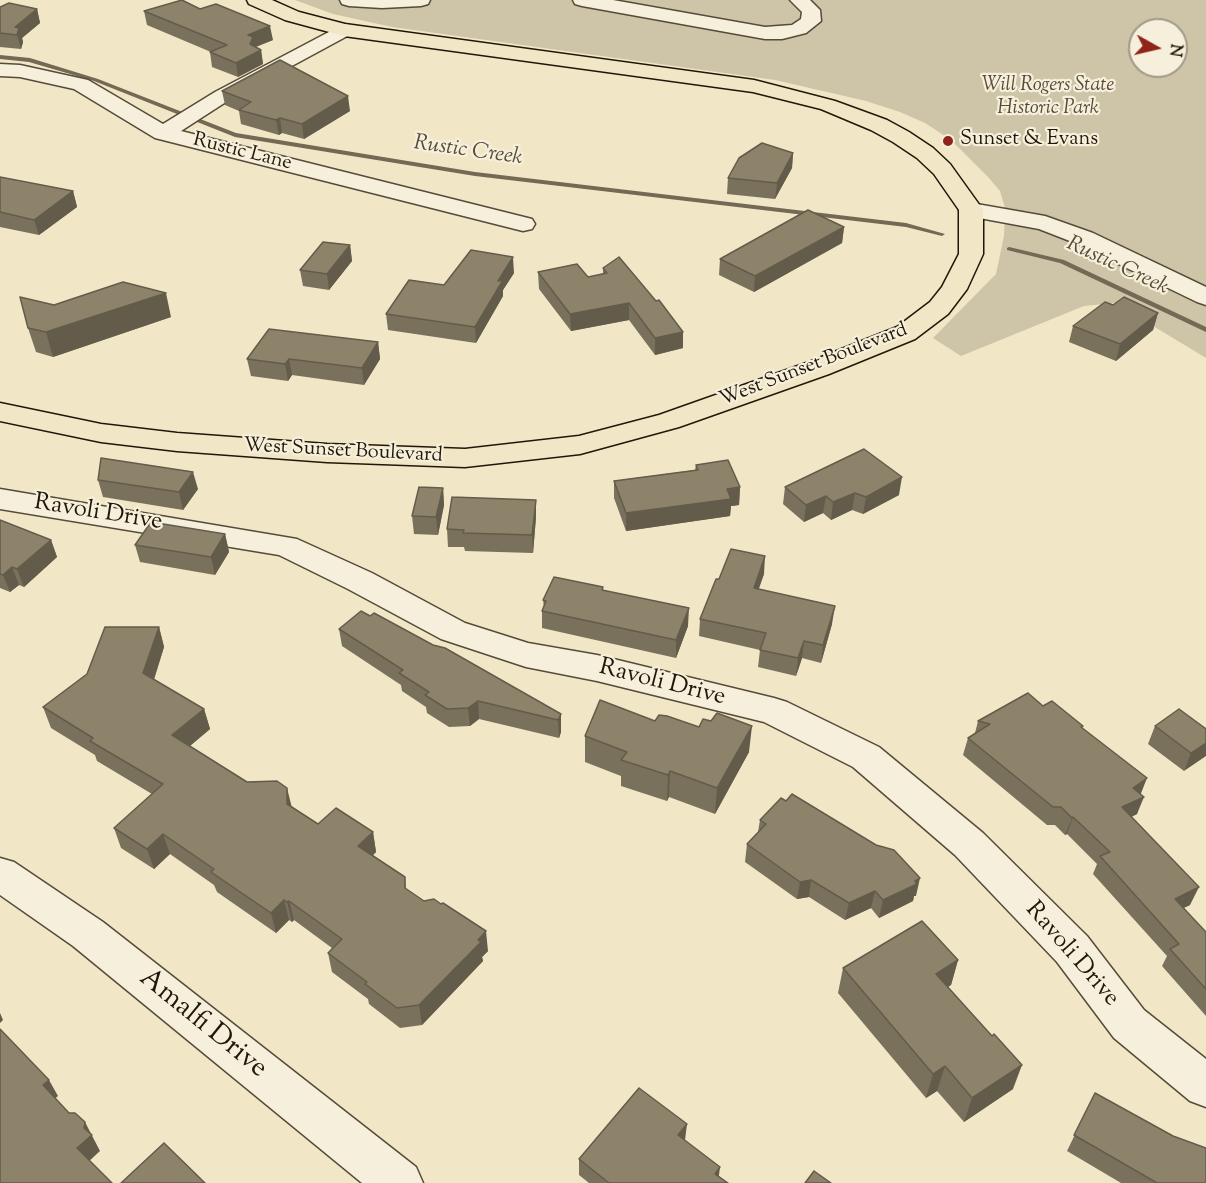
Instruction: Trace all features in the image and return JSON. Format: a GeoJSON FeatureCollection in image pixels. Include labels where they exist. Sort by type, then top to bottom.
{"type":"FeatureCollection","features":[{"type":"Feature","properties":{"kind":"main road"},"geometry":{"type":"LineString","coordinates":[[256,0],[292,16],[344,30],[754,86],[828,105],[879,125],[925,153],[942,169],[971,210]]}},
{"type":"Feature","properties":{"kind":"main road","name":"West Sunset Boulevard"},"geometry":{"type":"LineString","coordinates":[[0,412],[101,432],[177,441],[327,453],[465,458],[580,445],[669,421],[819,368],[906,333],[939,308],[964,270],[971,254],[971,210]]}},
{"type":"Feature","properties":{"kind":"street"},"geometry":{"type":"LineString","coordinates":[[349,0],[421,0]]}},
{"type":"Feature","properties":{"kind":"street"},"geometry":{"type":"LineString","coordinates":[[582,0],[765,33],[782,33],[799,29],[811,21],[812,10],[799,0]]}},
{"type":"Feature","properties":{"kind":"street","name":"Rustic Lane"},"geometry":{"type":"LineString","coordinates":[[180,122],[344,30]]}},
{"type":"Feature","properties":{"kind":"street"},"geometry":{"type":"LineString","coordinates":[[0,70],[20,71],[81,84],[180,122]]}},
{"type":"Feature","properties":{"kind":"street","name":"Rustic Lane"},"geometry":{"type":"LineString","coordinates":[[180,122],[523,224]]}},
{"type":"Feature","properties":{"kind":"street"},"geometry":{"type":"LineString","coordinates":[[971,210],[1005,214],[1055,227],[1084,238],[1206,297]]}},
{"type":"Feature","properties":{"kind":"street","name":"Ravoli Drive"},"geometry":{"type":"LineString","coordinates":[[0,499],[286,546],[360,580],[453,631],[526,655],[597,668],[774,711],[866,757],[969,844],[1072,949],[1129,1024],[1206,1086]]}},
{"type":"Feature","properties":{"kind":"street","name":"Amalfi Drive"},"geometry":{"type":"LineString","coordinates":[[0,874],[88,934],[399,1183]]}},
{"type":"Feature","properties":{"kind":"green space","name":"Will Rogers State Historic Park"},"geometry":{"type":"Polygon","coordinates":[[[295,0],[1206,0],[1206,358],[1115,303],[1084,306],[961,356],[933,338],[996,274],[1004,236],[1005,208],[1000,191],[951,140],[925,123],[900,112],[866,101],[775,80],[392,27],[333,14],[295,0]]]}},
{"type":"Feature","properties":{"kind":"building"},"geometry":{"type":"Polygon","coordinates":[[[182,0],[200,9],[216,4],[270,26],[248,35],[253,37],[250,44],[261,50],[236,63],[210,52],[227,45],[144,11],[182,0]]]}},
{"type":"Feature","properties":{"kind":"building"},"geometry":{"type":"Polygon","coordinates":[[[9,3],[37,9],[15,27],[19,28],[17,35],[0,33],[0,7],[9,3]]]}},
{"type":"Feature","properties":{"kind":"building"},"geometry":{"type":"Polygon","coordinates":[[[280,60],[348,96],[302,124],[239,110],[251,102],[222,91],[280,60]]]}},
{"type":"Feature","properties":{"kind":"building"},"geometry":{"type":"Polygon","coordinates":[[[762,143],[793,153],[777,183],[728,178],[739,158],[762,143]]]}},
{"type":"Feature","properties":{"kind":"building"},"geometry":{"type":"Polygon","coordinates":[[[0,177],[73,191],[34,220],[0,212],[0,177]]]}},
{"type":"Feature","properties":{"kind":"building"},"geometry":{"type":"Polygon","coordinates":[[[808,210],[844,227],[755,276],[720,259],[808,210]]]}},
{"type":"Feature","properties":{"kind":"building"},"geometry":{"type":"Polygon","coordinates":[[[323,242],[350,245],[327,274],[300,270],[323,242]]]}},
{"type":"Feature","properties":{"kind":"building"},"geometry":{"type":"Polygon","coordinates":[[[471,250],[513,257],[498,281],[503,280],[475,327],[386,314],[409,280],[444,285],[471,250]]]}},
{"type":"Feature","properties":{"kind":"building"},"geometry":{"type":"Polygon","coordinates":[[[619,257],[656,301],[659,300],[683,332],[655,338],[629,303],[570,314],[538,272],[577,264],[588,277],[607,273],[603,268],[619,257]]]}},
{"type":"Feature","properties":{"kind":"building"},"geometry":{"type":"Polygon","coordinates":[[[123,282],[166,293],[46,332],[28,328],[20,297],[54,305],[123,282]]]}},
{"type":"Feature","properties":{"kind":"building"},"geometry":{"type":"Polygon","coordinates":[[[1124,297],[1158,313],[1120,344],[1073,326],[1105,302],[1113,305],[1124,297]]]}},
{"type":"Feature","properties":{"kind":"building"},"geometry":{"type":"Polygon","coordinates":[[[269,329],[378,342],[362,368],[289,359],[285,364],[247,359],[269,329]]]}},
{"type":"Feature","properties":{"kind":"building"},"geometry":{"type":"Polygon","coordinates":[[[864,449],[902,477],[866,497],[855,493],[833,502],[826,496],[806,505],[785,487],[864,449]]]}},
{"type":"Feature","properties":{"kind":"building"},"geometry":{"type":"Polygon","coordinates":[[[101,458],[193,472],[179,492],[98,480],[101,458]]]}},
{"type":"Feature","properties":{"kind":"building"},"geometry":{"type":"Polygon","coordinates":[[[728,460],[740,487],[727,489],[731,499],[626,513],[614,481],[698,470],[696,465],[728,460]]]}},
{"type":"Feature","properties":{"kind":"building"},"geometry":{"type":"Polygon","coordinates":[[[419,487],[443,488],[436,517],[412,516],[419,487]]]}},
{"type":"Feature","properties":{"kind":"building"},"geometry":{"type":"Polygon","coordinates":[[[452,497],[536,500],[532,535],[463,533],[464,530],[447,529],[452,497]]]}},
{"type":"Feature","properties":{"kind":"building"},"geometry":{"type":"Polygon","coordinates":[[[0,520],[51,540],[17,569],[12,567],[3,575],[0,574],[0,520]]]}},
{"type":"Feature","properties":{"kind":"building"},"geometry":{"type":"Polygon","coordinates":[[[151,522],[225,534],[211,557],[135,545],[151,522]]]}},
{"type":"Feature","properties":{"kind":"building"},"geometry":{"type":"Polygon","coordinates":[[[731,549],[765,556],[754,588],[835,606],[823,645],[804,641],[798,658],[760,650],[766,633],[700,619],[731,549]]]}},
{"type":"Feature","properties":{"kind":"building"},"geometry":{"type":"Polygon","coordinates":[[[554,577],[603,587],[602,590],[689,608],[676,640],[542,611],[546,601],[543,600],[554,577]]]}},
{"type":"Feature","properties":{"kind":"building"},"geometry":{"type":"Polygon","coordinates":[[[361,611],[370,616],[374,613],[433,645],[445,648],[561,714],[558,720],[478,701],[468,708],[447,709],[425,695],[429,692],[399,673],[403,670],[339,629],[361,611]]]}},
{"type":"Feature","properties":{"kind":"building"},"geometry":{"type":"Polygon","coordinates":[[[105,627],[159,627],[143,673],[204,709],[172,735],[247,782],[277,781],[287,788],[287,804],[318,824],[336,808],[373,832],[358,846],[405,877],[405,888],[424,901],[434,899],[443,903],[486,931],[478,940],[481,942],[419,1005],[397,1008],[365,984],[367,982],[328,953],[342,939],[289,901],[284,900],[271,913],[211,872],[214,869],[163,834],[147,849],[114,828],[163,784],[90,741],[93,738],[43,707],[87,674],[105,627]]]}},
{"type":"Feature","properties":{"kind":"building"},"geometry":{"type":"Polygon","coordinates":[[[1028,693],[1043,706],[1052,701],[1083,726],[1081,727],[1147,778],[1133,788],[1144,797],[1122,807],[1199,887],[1175,899],[1206,932],[1206,989],[1170,949],[1179,944],[1100,856],[1110,852],[1061,807],[1053,807],[968,738],[990,724],[978,721],[1028,693]]]}},
{"type":"Feature","properties":{"kind":"building"},"geometry":{"type":"Polygon","coordinates":[[[600,700],[655,721],[659,715],[667,716],[699,727],[703,719],[711,721],[717,713],[752,726],[717,788],[670,771],[668,775],[621,760],[627,752],[585,736],[600,700]]]}},
{"type":"Feature","properties":{"kind":"building"},"geometry":{"type":"Polygon","coordinates":[[[1179,709],[1206,729],[1206,743],[1191,753],[1155,726],[1179,709]]]}},
{"type":"Feature","properties":{"kind":"building"},"geometry":{"type":"Polygon","coordinates":[[[792,794],[876,845],[894,850],[920,878],[915,881],[917,884],[883,900],[875,891],[849,903],[811,880],[800,882],[747,844],[766,824],[760,820],[781,798],[786,801],[792,794]]]}},
{"type":"Feature","properties":{"kind":"building"},"geometry":{"type":"Polygon","coordinates":[[[922,921],[958,960],[936,974],[992,1036],[994,1034],[1022,1065],[972,1098],[945,1066],[933,1074],[843,968],[922,921]]]}},
{"type":"Feature","properties":{"kind":"building"},"geometry":{"type":"Polygon","coordinates":[[[0,1029],[49,1080],[43,1085],[69,1113],[75,1113],[85,1122],[84,1128],[92,1135],[77,1148],[112,1183],[0,1183],[0,1029]]]}},
{"type":"Feature","properties":{"kind":"building"},"geometry":{"type":"Polygon","coordinates":[[[639,1088],[687,1124],[678,1135],[720,1167],[715,1174],[728,1183],[609,1183],[579,1159],[639,1088]]]}},
{"type":"Feature","properties":{"kind":"building"},"geometry":{"type":"Polygon","coordinates":[[[1095,1093],[1173,1136],[1206,1148],[1206,1183],[1157,1183],[1074,1135],[1095,1093]]]}},
{"type":"Feature","properties":{"kind":"building"},"geometry":{"type":"Polygon","coordinates":[[[164,1143],[205,1183],[121,1183],[164,1143]]]}},
{"type":"Feature","properties":{"kind":"building"},"geometry":{"type":"Polygon","coordinates":[[[814,1171],[831,1183],[805,1183],[814,1171]]]}},
{"type":"Feature","properties":{"kind":"waterway","name":"Rustic Creek"},"geometry":{"type":"LineString","coordinates":[[0,57],[30,60],[96,80],[235,135],[475,174],[906,225],[942,234]]}},
{"type":"Feature","properties":{"kind":"waterway","name":"Rustic Creek"},"geometry":{"type":"LineString","coordinates":[[1009,249],[1062,261],[1206,330]]}},
{"type":"Feature","properties":{"kind":"place","name":"Sunset & Evans"},"geometry":{"type":"Point","coordinates":[948,141]}}]}
